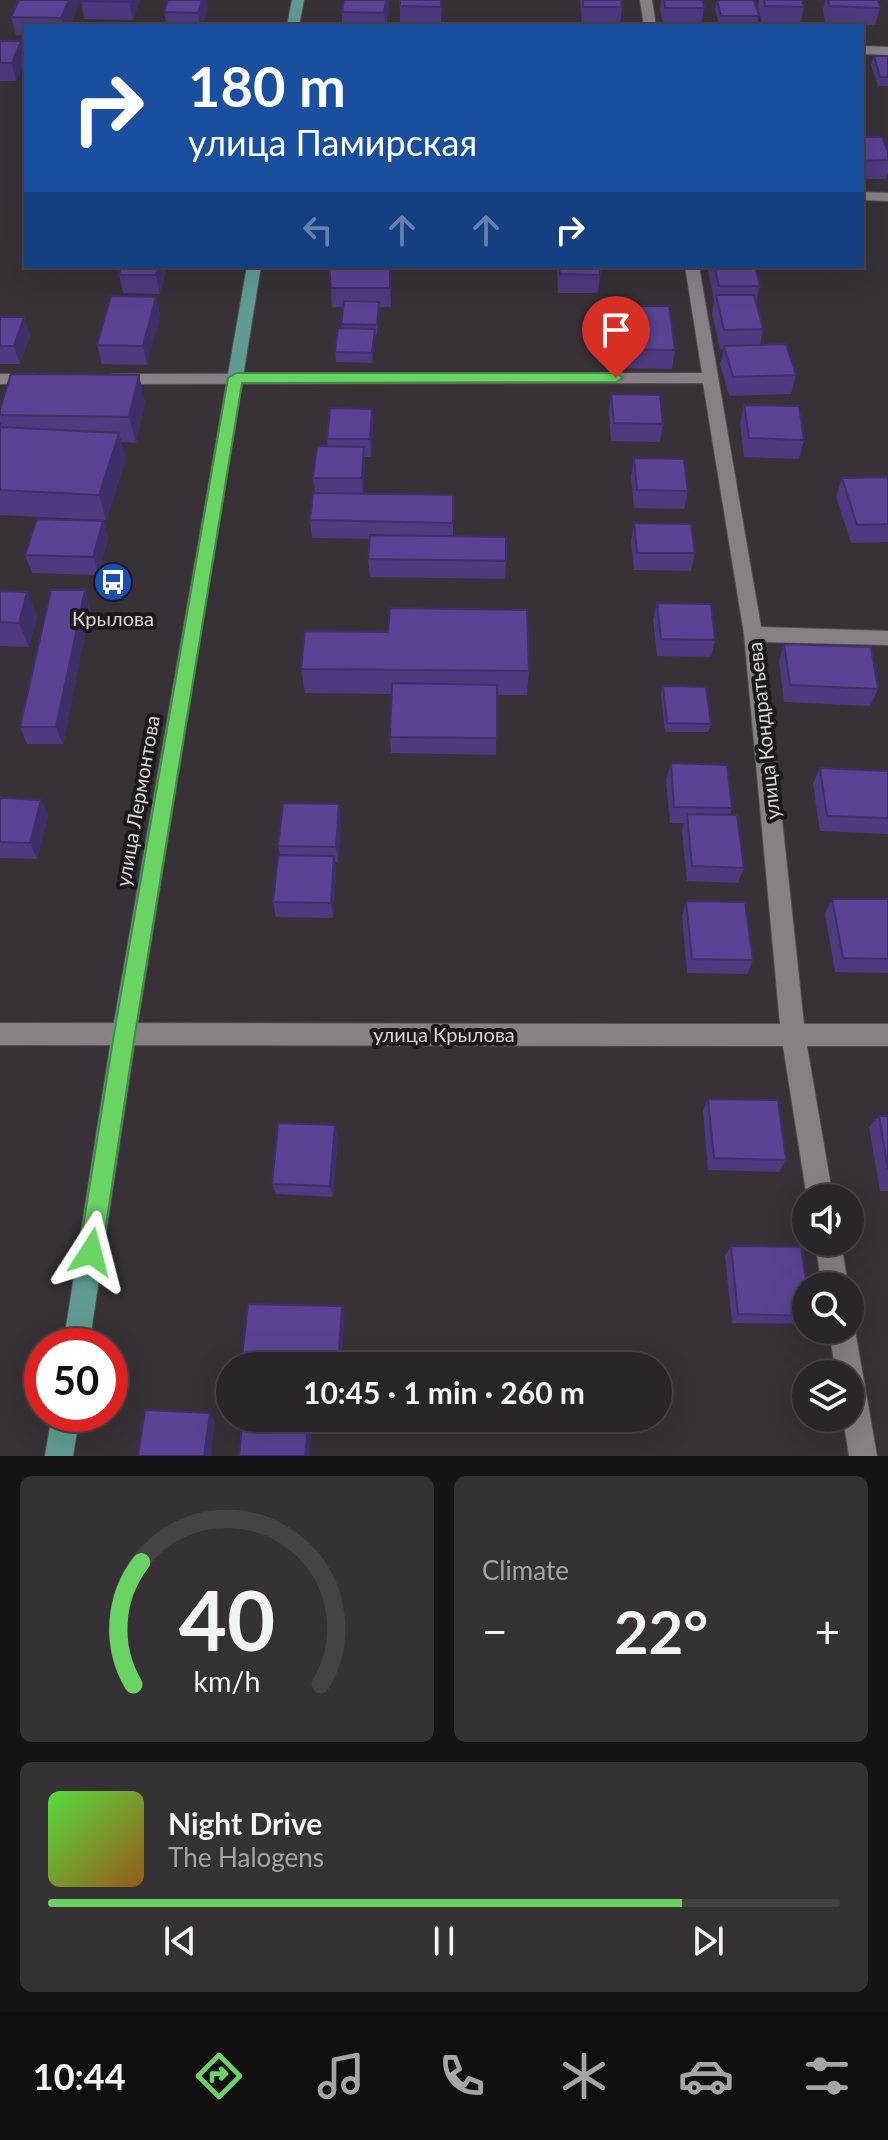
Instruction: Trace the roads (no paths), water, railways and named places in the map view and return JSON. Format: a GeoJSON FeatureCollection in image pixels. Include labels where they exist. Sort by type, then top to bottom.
{"type":"FeatureCollection","features":[{"type":"Feature","properties":{"kind":"main road"},"geometry":{"type":"LineString","coordinates":[[293,24],[298,0]]}},
{"type":"Feature","properties":{"kind":"main road","name":"улица Лермонтова"},"geometry":{"type":"LineString","coordinates":[[79,1328],[124,1034],[254,268]]}},
{"type":"Feature","properties":{"kind":"main road"},"geometry":{"type":"LineString","coordinates":[[59,1456],[63,1432]]}},
{"type":"Feature","properties":{"kind":"street"},"geometry":{"type":"LineString","coordinates":[[646,0],[650,24]]}},
{"type":"Feature","properties":{"kind":"street"},"geometry":{"type":"LineString","coordinates":[[864,50],[888,51]]}},
{"type":"Feature","properties":{"kind":"street"},"geometry":{"type":"LineString","coordinates":[[864,196],[888,197]]}},
{"type":"Feature","properties":{"kind":"street","name":"улица Кондратьева"},"geometry":{"type":"LineString","coordinates":[[692,268],[753,634],[793,1034],[818,1184]]}},
{"type":"Feature","properties":{"kind":"street"},"geometry":{"type":"LineString","coordinates":[[94,379],[711,378]]}},
{"type":"Feature","properties":{"kind":"street"},"geometry":{"type":"LineString","coordinates":[[0,379],[47,379]]}},
{"type":"Feature","properties":{"kind":"street"},"geometry":{"type":"LineString","coordinates":[[753,634],[888,638]]}},
{"type":"Feature","properties":{"kind":"street","name":"улица Крылова"},"geometry":{"type":"LineString","coordinates":[[0,1034],[888,1035]]}},
{"type":"Feature","properties":{"kind":"street"},"geometry":{"type":"LineString","coordinates":[[859,1432],[863,1456]]}},
{"type":"Feature","properties":{"kind":"place","name":"Крылова"},"geometry":{"type":"Point","coordinates":[113,582]}}]}
